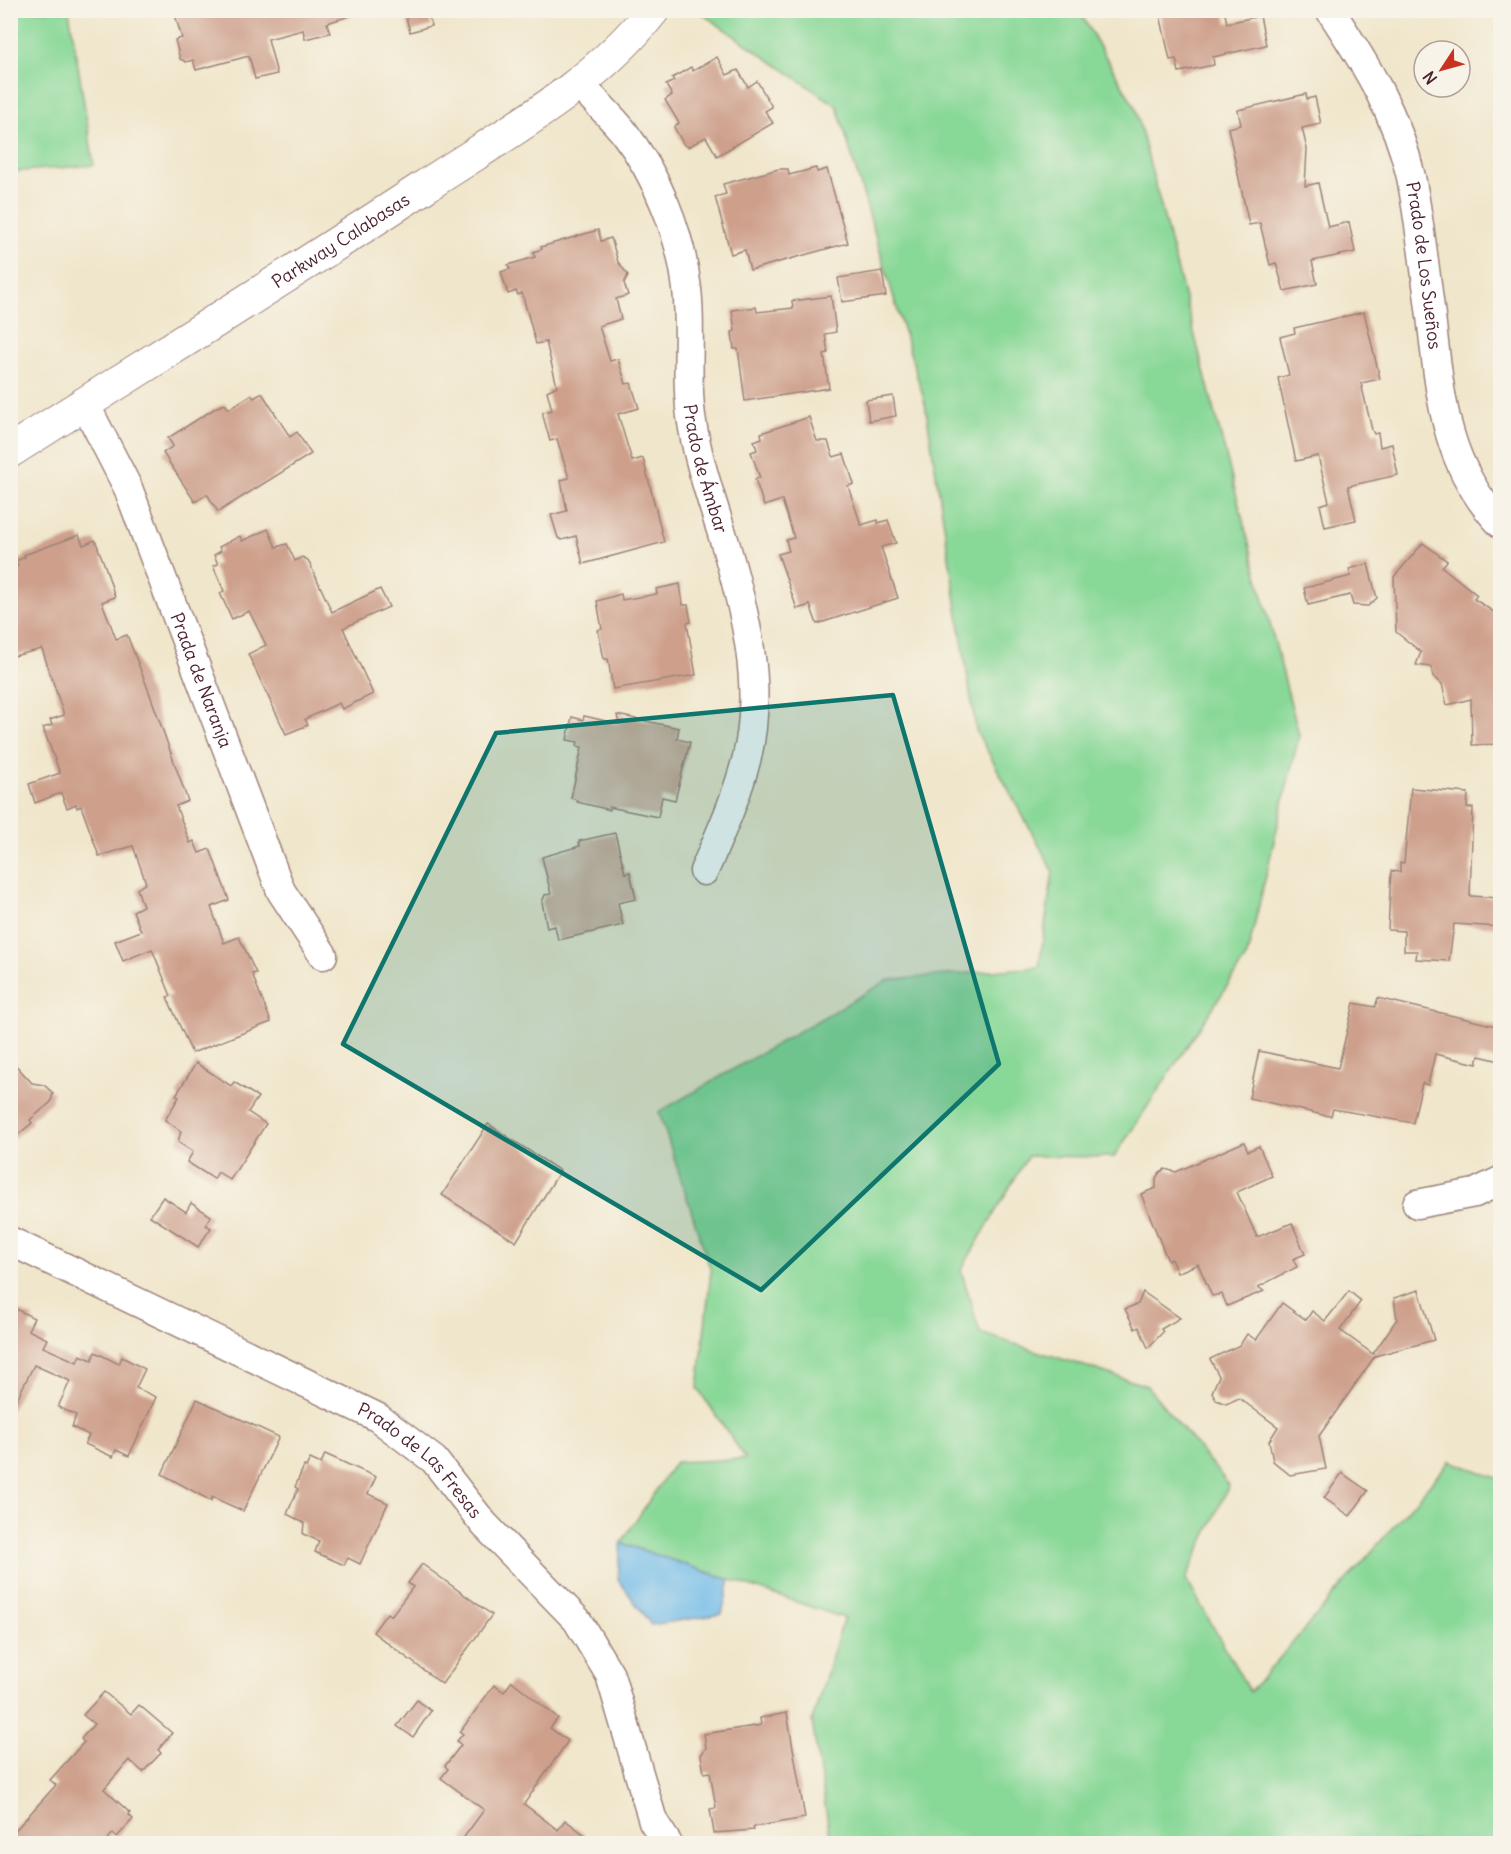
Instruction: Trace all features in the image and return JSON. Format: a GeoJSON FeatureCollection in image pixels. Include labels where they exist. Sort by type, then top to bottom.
{"type":"FeatureCollection","features":[{"type":"Feature","properties":{"kind":"street","name":"Parkway Calabasas"},"geometry":{"type":"LineString","coordinates":[[10,452],[260,295],[580,85],[636,32],[653,10]]}},
{"type":"Feature","properties":{"kind":"street","name":"Prado de Los Sueños"},"geometry":{"type":"LineString","coordinates":[[1330,10],[1392,115],[1410,175],[1418,221],[1438,386],[1448,435],[1465,474],[1500,523]]}},
{"type":"Feature","properties":{"kind":"street","name":"Prado de Ámbar"},"geometry":{"type":"LineString","coordinates":[[580,85],[624,132],[656,186],[679,236],[688,290],[691,415],[702,471],[737,587],[749,639],[753,699],[747,755],[732,808],[704,871]]}},
{"type":"Feature","properties":{"kind":"street","name":"Prada de Naranja"},"geometry":{"type":"LineString","coordinates":[[85,404],[128,488],[281,891],[323,955]]}},
{"type":"Feature","properties":{"kind":"street"},"geometry":{"type":"LineString","coordinates":[[1417,1204],[1475,1193],[1500,1181]]}},
{"type":"Feature","properties":{"kind":"street","name":"Prado de Las Fresas"},"geometry":{"type":"LineString","coordinates":[[10,1241],[377,1417],[434,1460],[484,1524],[577,1620],[609,1675],[653,1821],[668,1844]]}},
{"type":"Feature","properties":{"kind":"highlighted area"},"geometry":{"type":"Polygon","coordinates":[[[893,695],[999,1064],[761,1290],[343,1044],[496,733],[893,695]]]}},
{"type":"Feature","properties":{"kind":"green space"},"geometry":{"type":"Polygon","coordinates":[[[11,10],[69,11],[94,165],[11,172],[11,10]]]}},
{"type":"Feature","properties":{"kind":"green space"},"geometry":{"type":"Polygon","coordinates":[[[698,11],[1079,11],[1135,107],[1299,735],[1247,956],[1114,1157],[1028,1156],[961,1270],[980,1333],[1147,1386],[1229,1485],[1186,1579],[1250,1692],[1450,1461],[1500,1479],[1500,1843],[831,1843],[812,1721],[844,1618],[621,1543],[675,1462],[746,1459],[698,1389],[711,1271],[659,1112],[888,980],[1039,967],[1053,871],[976,730],[925,403],[837,106],[698,11]]]}},
{"type":"Feature","properties":{"kind":"water"},"geometry":{"type":"Polygon","coordinates":[[[621,1543],[730,1580],[722,1614],[651,1625],[618,1579],[621,1543]]]}},
{"type":"Feature","properties":{"kind":"building"},"geometry":{"type":"Polygon","coordinates":[[[191,10],[231,10],[233,16],[254,10],[350,10],[350,16],[327,23],[330,33],[305,39],[303,30],[268,39],[277,74],[255,79],[249,56],[196,70],[193,60],[186,62],[180,59],[175,40],[182,38],[175,15],[191,10]]]}},
{"type":"Feature","properties":{"kind":"building"},"geometry":{"type":"Polygon","coordinates":[[[404,10],[428,10],[431,26],[410,32],[404,10]]]}},
{"type":"Feature","properties":{"kind":"building"},"geometry":{"type":"Polygon","coordinates":[[[1159,10],[1224,10],[1227,23],[1260,16],[1266,45],[1213,57],[1214,65],[1179,72],[1176,59],[1170,60],[1159,10]]]}},
{"type":"Feature","properties":{"kind":"building"},"geometry":{"type":"Polygon","coordinates":[[[717,57],[727,75],[738,70],[748,87],[757,81],[772,107],[765,111],[773,123],[717,156],[706,137],[688,147],[684,145],[674,127],[679,123],[665,100],[672,95],[666,85],[674,81],[672,78],[691,67],[693,71],[717,57]]]}},
{"type":"Feature","properties":{"kind":"building"},"geometry":{"type":"Polygon","coordinates":[[[1306,94],[1307,99],[1315,97],[1321,124],[1302,128],[1307,149],[1305,186],[1318,183],[1328,227],[1349,222],[1355,252],[1312,261],[1317,284],[1284,291],[1276,263],[1270,265],[1260,223],[1249,225],[1228,128],[1241,125],[1238,110],[1306,94]]]}},
{"type":"Feature","properties":{"kind":"building"},"geometry":{"type":"Polygon","coordinates":[[[816,168],[817,172],[827,169],[848,243],[750,270],[745,250],[731,254],[715,197],[726,194],[723,184],[779,169],[788,169],[789,175],[816,168]]]}},
{"type":"Feature","properties":{"kind":"building"},"geometry":{"type":"Polygon","coordinates":[[[598,230],[601,241],[611,238],[618,262],[628,275],[624,283],[628,295],[616,299],[621,319],[599,326],[610,361],[618,359],[626,384],[631,383],[639,408],[618,414],[632,461],[643,458],[664,542],[583,564],[576,536],[562,540],[558,538],[551,515],[567,511],[561,480],[569,478],[557,439],[550,441],[543,416],[543,412],[552,410],[547,391],[557,386],[546,342],[536,344],[522,293],[518,295],[516,291],[508,294],[501,272],[510,269],[508,265],[535,257],[533,252],[542,249],[541,247],[598,230]]]}},
{"type":"Feature","properties":{"kind":"building"},"geometry":{"type":"Polygon","coordinates":[[[882,271],[886,296],[842,302],[838,278],[882,271]]]}},
{"type":"Feature","properties":{"kind":"building"},"geometry":{"type":"Polygon","coordinates":[[[831,296],[836,332],[825,334],[828,353],[824,354],[829,388],[745,401],[738,349],[734,349],[732,332],[735,331],[732,310],[756,307],[757,312],[793,308],[792,301],[831,296]]]}},
{"type":"Feature","properties":{"kind":"building"},"geometry":{"type":"Polygon","coordinates":[[[1364,312],[1380,379],[1361,383],[1372,430],[1374,434],[1378,433],[1380,447],[1392,444],[1398,475],[1348,486],[1356,520],[1325,527],[1320,505],[1329,502],[1318,456],[1296,461],[1278,378],[1289,375],[1280,337],[1295,333],[1294,328],[1364,312]]]}},
{"type":"Feature","properties":{"kind":"building"},"geometry":{"type":"Polygon","coordinates":[[[262,393],[290,437],[297,432],[311,454],[218,512],[207,494],[195,502],[163,453],[173,446],[168,438],[217,407],[225,404],[229,409],[251,395],[254,398],[262,393]]]}},
{"type":"Feature","properties":{"kind":"building"},"geometry":{"type":"Polygon","coordinates":[[[893,396],[896,416],[869,421],[866,400],[893,396]]]}},
{"type":"Feature","properties":{"kind":"building"},"geometry":{"type":"Polygon","coordinates":[[[809,417],[817,441],[828,441],[833,457],[844,454],[854,484],[848,486],[861,525],[878,520],[878,523],[888,520],[896,543],[881,547],[898,598],[817,624],[810,605],[797,609],[778,554],[789,551],[786,540],[794,538],[782,500],[764,506],[755,479],[760,478],[751,452],[757,450],[754,441],[762,438],[761,433],[809,417]]]}},
{"type":"Feature","properties":{"kind":"building"},"geometry":{"type":"Polygon","coordinates":[[[268,529],[276,547],[287,544],[295,561],[302,557],[308,560],[332,612],[380,589],[389,607],[343,628],[373,694],[342,709],[339,703],[305,719],[308,725],[286,734],[248,654],[266,645],[249,611],[232,619],[220,593],[224,591],[213,566],[218,564],[214,555],[221,551],[219,547],[240,536],[242,541],[268,529]]]}},
{"type":"Feature","properties":{"kind":"building"},"geometry":{"type":"Polygon","coordinates":[[[79,535],[83,545],[95,540],[105,566],[115,597],[102,602],[116,639],[127,635],[148,689],[188,801],[176,806],[190,843],[194,841],[199,853],[210,849],[229,900],[211,907],[224,943],[239,937],[256,973],[252,974],[271,1022],[192,1053],[167,997],[171,996],[152,949],[123,961],[115,941],[141,931],[133,911],[143,906],[137,889],[146,883],[133,846],[99,856],[81,806],[77,808],[76,804],[67,808],[61,793],[35,803],[29,784],[60,773],[43,728],[52,725],[50,720],[64,715],[42,649],[10,657],[10,625],[19,623],[10,602],[10,569],[18,566],[16,561],[25,557],[24,555],[79,535]]]}},
{"type":"Feature","properties":{"kind":"building"},"geometry":{"type":"Polygon","coordinates":[[[1423,543],[1447,561],[1442,567],[1477,595],[1474,599],[1500,616],[1500,744],[1472,745],[1471,699],[1447,705],[1442,684],[1433,676],[1431,667],[1416,665],[1421,652],[1396,632],[1394,577],[1423,543]]]}},
{"type":"Feature","properties":{"kind":"building"},"geometry":{"type":"Polygon","coordinates":[[[1368,564],[1377,598],[1368,606],[1353,605],[1350,595],[1308,605],[1304,588],[1351,576],[1349,569],[1368,564]]]}},
{"type":"Feature","properties":{"kind":"building"},"geometry":{"type":"Polygon","coordinates":[[[680,584],[683,605],[688,605],[691,622],[687,623],[696,675],[613,689],[608,659],[604,659],[598,630],[602,629],[597,601],[621,594],[622,600],[657,594],[656,589],[680,584]]]}},
{"type":"Feature","properties":{"kind":"building"},"geometry":{"type":"Polygon","coordinates":[[[617,715],[679,728],[677,739],[690,742],[675,800],[662,797],[658,817],[609,807],[610,810],[577,802],[571,798],[582,747],[577,746],[578,742],[567,740],[572,717],[583,720],[584,716],[619,724],[617,715]]]}},
{"type":"Feature","properties":{"kind":"building"},"geometry":{"type":"Polygon","coordinates":[[[1411,788],[1468,793],[1467,808],[1473,808],[1470,896],[1500,898],[1500,927],[1454,924],[1449,961],[1416,959],[1417,951],[1404,951],[1404,931],[1388,930],[1391,871],[1400,872],[1400,863],[1404,863],[1411,788]]]}},
{"type":"Feature","properties":{"kind":"building"},"geometry":{"type":"Polygon","coordinates":[[[615,833],[625,873],[630,872],[636,899],[618,903],[623,925],[558,940],[555,926],[547,928],[542,902],[545,895],[551,894],[542,857],[580,846],[579,841],[615,833]]]}},
{"type":"Feature","properties":{"kind":"building"},"geometry":{"type":"Polygon","coordinates":[[[1378,998],[1500,1027],[1500,1061],[1479,1056],[1477,1064],[1435,1054],[1428,1085],[1422,1083],[1413,1123],[1333,1109],[1331,1116],[1323,1115],[1249,1098],[1259,1051],[1338,1068],[1354,1003],[1375,1007],[1378,998]]]}},
{"type":"Feature","properties":{"kind":"building"},"geometry":{"type":"Polygon","coordinates":[[[10,1059],[32,1083],[44,1085],[53,1093],[51,1102],[30,1120],[32,1123],[10,1141],[10,1059]]]}},
{"type":"Feature","properties":{"kind":"building"},"geometry":{"type":"Polygon","coordinates":[[[196,1063],[231,1086],[234,1082],[258,1097],[248,1112],[266,1124],[230,1180],[218,1172],[214,1179],[187,1162],[193,1152],[178,1142],[181,1131],[165,1120],[179,1097],[176,1095],[196,1063]]]}},
{"type":"Feature","properties":{"kind":"building"},"geometry":{"type":"Polygon","coordinates":[[[488,1124],[560,1171],[516,1242],[442,1195],[488,1124]]]}},
{"type":"Feature","properties":{"kind":"building"},"geometry":{"type":"Polygon","coordinates":[[[1244,1142],[1248,1151],[1259,1146],[1272,1176],[1237,1192],[1257,1237],[1292,1223],[1305,1254],[1293,1259],[1297,1267],[1258,1287],[1264,1291],[1227,1306],[1222,1294],[1212,1296],[1198,1264],[1177,1273],[1171,1259],[1168,1261],[1141,1194],[1156,1188],[1156,1178],[1165,1169],[1176,1172],[1244,1142]]]}},
{"type":"Feature","properties":{"kind":"building"},"geometry":{"type":"Polygon","coordinates":[[[163,1197],[186,1212],[191,1203],[211,1216],[206,1225],[211,1228],[198,1247],[150,1216],[163,1197]]]}},
{"type":"Feature","properties":{"kind":"building"},"geometry":{"type":"Polygon","coordinates":[[[1419,1290],[1434,1340],[1375,1356],[1319,1436],[1326,1469],[1290,1475],[1273,1461],[1269,1441],[1278,1427],[1239,1398],[1226,1404],[1216,1400],[1212,1392],[1219,1376],[1210,1359],[1240,1345],[1247,1334],[1256,1340],[1282,1303],[1306,1320],[1312,1311],[1325,1321],[1349,1291],[1361,1301],[1340,1330],[1373,1354],[1397,1319],[1394,1298],[1419,1290]]]}},
{"type":"Feature","properties":{"kind":"building"},"geometry":{"type":"Polygon","coordinates":[[[1143,1292],[1180,1318],[1161,1329],[1163,1332],[1148,1348],[1139,1327],[1135,1329],[1125,1309],[1138,1304],[1143,1292]]]}},
{"type":"Feature","properties":{"kind":"building"},"geometry":{"type":"Polygon","coordinates":[[[10,1306],[34,1318],[28,1330],[47,1339],[43,1347],[77,1362],[80,1355],[92,1360],[95,1352],[119,1364],[122,1357],[145,1369],[136,1388],[156,1397],[129,1456],[116,1450],[113,1457],[85,1444],[89,1435],[72,1427],[76,1415],[58,1407],[70,1381],[34,1365],[10,1413],[10,1306]]]}},
{"type":"Feature","properties":{"kind":"building"},"geometry":{"type":"Polygon","coordinates":[[[197,1399],[279,1437],[243,1511],[212,1497],[211,1501],[162,1474],[197,1399]]]}},
{"type":"Feature","properties":{"kind":"building"},"geometry":{"type":"Polygon","coordinates":[[[325,1454],[376,1477],[368,1494],[388,1503],[360,1564],[348,1558],[344,1565],[315,1552],[319,1541],[303,1534],[304,1523],[287,1514],[298,1489],[295,1487],[304,1466],[306,1467],[310,1459],[321,1464],[325,1454]]]}},
{"type":"Feature","properties":{"kind":"building"},"geometry":{"type":"Polygon","coordinates":[[[1342,1473],[1368,1491],[1350,1516],[1324,1498],[1342,1473]]]}},
{"type":"Feature","properties":{"kind":"building"},"geometry":{"type":"Polygon","coordinates":[[[422,1564],[492,1615],[442,1684],[373,1632],[387,1613],[391,1616],[413,1587],[408,1583],[422,1564]]]}},
{"type":"Feature","properties":{"kind":"building"},"geometry":{"type":"Polygon","coordinates":[[[512,1681],[558,1718],[550,1728],[568,1741],[524,1804],[558,1830],[565,1820],[597,1844],[459,1844],[484,1810],[441,1778],[448,1769],[445,1766],[461,1745],[457,1741],[463,1734],[460,1732],[494,1685],[504,1692],[512,1681]]]}},
{"type":"Feature","properties":{"kind":"building"},"geometry":{"type":"Polygon","coordinates":[[[104,1692],[131,1714],[139,1705],[172,1733],[158,1750],[161,1753],[143,1772],[129,1760],[104,1789],[130,1813],[133,1819],[117,1837],[113,1833],[104,1844],[10,1844],[10,1836],[56,1785],[50,1780],[84,1742],[81,1739],[94,1724],[83,1715],[104,1692]]]}},
{"type":"Feature","properties":{"kind":"building"},"geometry":{"type":"Polygon","coordinates":[[[417,1700],[431,1711],[413,1737],[397,1726],[417,1700]]]}},
{"type":"Feature","properties":{"kind":"building"},"geometry":{"type":"Polygon","coordinates":[[[787,1713],[805,1818],[753,1827],[754,1830],[714,1833],[710,1809],[716,1808],[710,1772],[704,1773],[701,1755],[706,1748],[704,1734],[761,1725],[760,1718],[787,1713]]]}}]}
